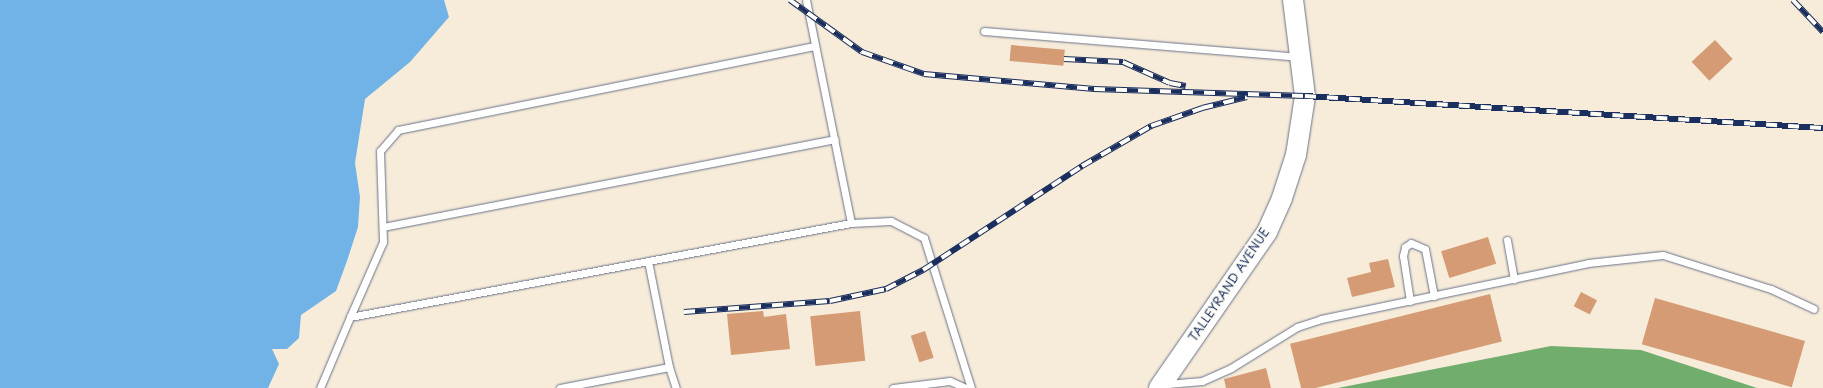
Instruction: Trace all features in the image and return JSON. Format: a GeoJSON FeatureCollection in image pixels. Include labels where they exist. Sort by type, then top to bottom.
{"type":"FeatureCollection","features":[{"type":"Feature","properties":{"kind":"street","name":"TALLEYRAND AVENUE"},"geometry":{"type":"LineString","coordinates":[[1160,386],[1267,232],[1282,198],[1301,133],[1305,96],[1303,58],[1293,0]]}},
{"type":"Feature","properties":{"kind":"lane"},"geometry":{"type":"LineString","coordinates":[[806,0],[852,223]]}},
{"type":"Feature","properties":{"kind":"lane"},"geometry":{"type":"LineString","coordinates":[[984,30],[1303,58]]}},
{"type":"Feature","properties":{"kind":"lane"},"geometry":{"type":"LineString","coordinates":[[320,388],[383,242],[380,151],[398,130],[815,46]]}},
{"type":"Feature","properties":{"kind":"lane"},"geometry":{"type":"LineString","coordinates":[[383,227],[834,139]]}},
{"type":"Feature","properties":{"kind":"lane"},"geometry":{"type":"LineString","coordinates":[[350,317],[852,223],[891,221],[924,238],[971,388]]}},
{"type":"Feature","properties":{"kind":"lane"},"geometry":{"type":"LineString","coordinates":[[1507,240],[1514,279]]}},
{"type":"Feature","properties":{"kind":"lane"},"geometry":{"type":"LineString","coordinates":[[1410,301],[1403,256],[1405,247],[1411,243],[1424,249],[1434,296]]}},
{"type":"Feature","properties":{"kind":"lane"},"geometry":{"type":"LineString","coordinates":[[1160,386],[1202,381],[1231,368],[1297,327],[1588,263],[1663,255],[1771,289],[1814,309]]}},
{"type":"Feature","properties":{"kind":"lane"},"geometry":{"type":"LineString","coordinates":[[648,261],[669,367],[676,388]]}},
{"type":"Feature","properties":{"kind":"lane"},"geometry":{"type":"LineString","coordinates":[[560,388],[669,367]]}},
{"type":"Feature","properties":{"kind":"lane"},"geometry":{"type":"LineString","coordinates":[[893,388],[950,381],[966,388]]}},
{"type":"Feature","properties":{"kind":"green space"},"geometry":{"type":"Polygon","coordinates":[[[1551,346],[1641,350],[1757,388],[1338,388],[1551,346]]]}},
{"type":"Feature","properties":{"kind":"water"},"geometry":{"type":"Polygon","coordinates":[[[0,0],[444,0],[449,17],[410,62],[365,99],[355,163],[360,197],[358,227],[347,261],[336,291],[301,315],[299,338],[287,349],[272,349],[279,364],[268,388],[0,388],[0,0]]]}},
{"type":"Feature","properties":{"kind":"building"},"geometry":{"type":"Polygon","coordinates":[[[1715,40],[1733,59],[1709,81],[1692,62],[1715,40]]]}},
{"type":"Feature","properties":{"kind":"building"},"geometry":{"type":"Polygon","coordinates":[[[1011,45],[1065,50],[1063,66],[1010,61],[1011,45]]]}},
{"type":"Feature","properties":{"kind":"building"},"geometry":{"type":"Polygon","coordinates":[[[1488,237],[1496,264],[1449,278],[1441,251],[1488,237]]]}},
{"type":"Feature","properties":{"kind":"building"},"geometry":{"type":"Polygon","coordinates":[[[1388,259],[1395,287],[1352,297],[1347,278],[1371,272],[1369,263],[1388,259]]]}},
{"type":"Feature","properties":{"kind":"building"},"geometry":{"type":"Polygon","coordinates":[[[1581,292],[1597,300],[1590,314],[1574,306],[1581,292]]]}},
{"type":"Feature","properties":{"kind":"building"},"geometry":{"type":"Polygon","coordinates":[[[1490,294],[1502,342],[1316,388],[1301,388],[1290,344],[1490,294]]]}},
{"type":"Feature","properties":{"kind":"building"},"geometry":{"type":"Polygon","coordinates":[[[1655,298],[1805,341],[1792,387],[1642,344],[1655,298]]]}},
{"type":"Feature","properties":{"kind":"building"},"geometry":{"type":"Polygon","coordinates":[[[763,311],[764,317],[786,314],[790,349],[731,355],[727,314],[763,311]]]}},
{"type":"Feature","properties":{"kind":"building"},"geometry":{"type":"Polygon","coordinates":[[[860,311],[865,361],[816,366],[810,316],[860,311]]]}},
{"type":"Feature","properties":{"kind":"building"},"geometry":{"type":"Polygon","coordinates":[[[925,331],[934,358],[919,362],[911,336],[925,331]]]}},
{"type":"Feature","properties":{"kind":"building"},"geometry":{"type":"Polygon","coordinates":[[[1266,368],[1271,388],[1226,388],[1224,379],[1266,368]]]}},
{"type":"Feature","properties":{"kind":"railway"},"geometry":{"type":"LineString","coordinates":[[790,0],[862,52],[924,74],[1094,89],[1305,96],[1823,128]]}},
{"type":"Feature","properties":{"kind":"railway"},"geometry":{"type":"LineString","coordinates":[[1793,0],[1823,32]]}},
{"type":"Feature","properties":{"kind":"railway"},"geometry":{"type":"LineString","coordinates":[[1064,59],[1123,62],[1170,83],[1186,86]]}},
{"type":"Feature","properties":{"kind":"railway"},"geometry":{"type":"LineString","coordinates":[[684,312],[830,301],[886,289],[923,270],[1082,166],[1151,126],[1202,108],[1247,97]]}}]}
